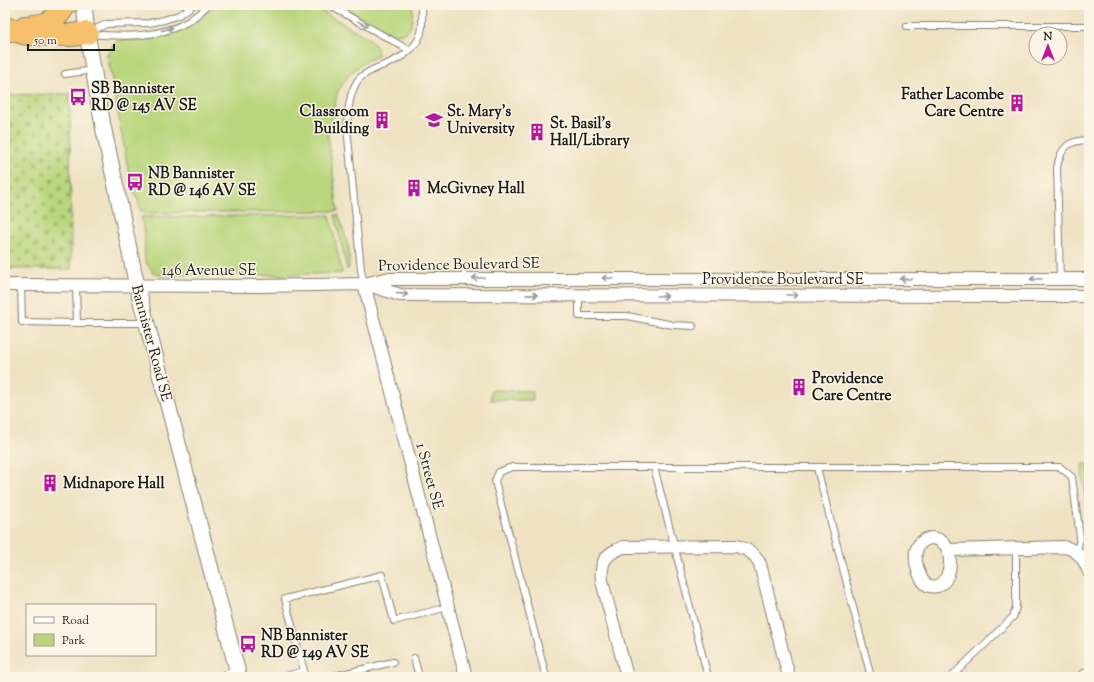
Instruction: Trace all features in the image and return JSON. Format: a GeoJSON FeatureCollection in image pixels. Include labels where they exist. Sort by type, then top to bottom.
{"type":"FeatureCollection","features":[{"type":"Feature","properties":{"kind":"highway"},"geometry":{"type":"LineString","coordinates":[[7,28],[41,26],[58,15],[65,5]]}},
{"type":"Feature","properties":{"kind":"highway"},"geometry":{"type":"LineString","coordinates":[[7,28],[28,34],[72,35],[87,33]]}},
{"type":"Feature","properties":{"kind":"street","name":"Bannister Road SE"},"geometry":{"type":"LineString","coordinates":[[84,5],[87,33],[105,133],[137,286],[238,673]]}},
{"type":"Feature","properties":{"kind":"street","name":"Providence Boulevard SE"},"geometry":{"type":"LineString","coordinates":[[364,284],[385,278],[1089,279]]}},
{"type":"Feature","properties":{"kind":"street","name":"Providence Boulevard SE"},"geometry":{"type":"LineString","coordinates":[[364,284],[400,295],[1089,296]]}},
{"type":"Feature","properties":{"kind":"street","name":"146 Avenue SE"},"geometry":{"type":"LineString","coordinates":[[5,285],[260,286],[364,284]]}},
{"type":"Feature","properties":{"kind":"street","name":"1 Street SE"},"geometry":{"type":"LineString","coordinates":[[364,284],[466,677]]}},
{"type":"Feature","properties":{"kind":"street"},"geometry":{"type":"LineString","coordinates":[[627,677],[600,570],[608,555],[614,550],[624,547],[736,546],[750,551],[757,557],[760,564],[789,677]]}},
{"type":"Feature","properties":{"kind":"street"},"geometry":{"type":"LineString","coordinates":[[949,550],[1016,547],[1064,547],[1077,552],[1085,561],[1089,572]]}},
{"type":"Feature","properties":{"kind":"street"},"geometry":{"type":"LineString","coordinates":[[1083,677],[1089,674]]}},
{"type":"Feature","properties":{"kind":"lane"},"geometry":{"type":"LineString","coordinates":[[87,33],[106,24],[149,23],[164,20],[179,15],[193,5]]}},
{"type":"Feature","properties":{"kind":"lane"},"geometry":{"type":"LineString","coordinates":[[87,33],[112,36],[153,33],[188,22],[208,5]]}},
{"type":"Feature","properties":{"kind":"lane"},"geometry":{"type":"LineString","coordinates":[[329,5],[409,50]]}},
{"type":"Feature","properties":{"kind":"lane"},"geometry":{"type":"LineString","coordinates":[[364,284],[361,270],[347,128],[349,105],[359,80],[374,69],[400,58],[409,50],[421,33],[422,5]]}},
{"type":"Feature","properties":{"kind":"lane"},"geometry":{"type":"LineString","coordinates":[[907,26],[1089,26]]}},
{"type":"Feature","properties":{"kind":"lane"},"geometry":{"type":"LineString","coordinates":[[65,74],[94,70]]}},
{"type":"Feature","properties":{"kind":"lane"},"geometry":{"type":"LineString","coordinates":[[1060,279],[1057,166],[1059,156],[1064,148],[1075,141],[1089,140]]}},
{"type":"Feature","properties":{"kind":"lane"},"geometry":{"type":"LineString","coordinates":[[21,285],[22,322],[147,323]]}},
{"type":"Feature","properties":{"kind":"lane"},"geometry":{"type":"LineString","coordinates":[[76,286],[77,323]]}},
{"type":"Feature","properties":{"kind":"lane"},"geometry":{"type":"LineString","coordinates":[[579,296],[580,316],[627,316],[673,325],[693,326]]}},
{"type":"Feature","properties":{"kind":"lane"},"geometry":{"type":"LineString","coordinates":[[546,677],[495,481],[499,472],[512,467],[1060,467],[1072,477],[1080,537],[1077,552]]}},
{"type":"Feature","properties":{"kind":"lane"},"geometry":{"type":"LineString","coordinates":[[654,467],[708,677]]}},
{"type":"Feature","properties":{"kind":"lane"},"geometry":{"type":"LineString","coordinates":[[817,468],[871,677]]}},
{"type":"Feature","properties":{"kind":"lane"},"geometry":{"type":"LineString","coordinates":[[951,677],[1013,617],[1016,607],[1016,547]]}},
{"type":"Feature","properties":{"kind":"lane"},"geometry":{"type":"LineString","coordinates":[[282,677],[304,671],[285,599],[382,575],[394,621],[448,607]]}},
{"type":"Feature","properties":{"kind":"lane"},"geometry":{"type":"LineString","coordinates":[[414,658],[419,677]]}},
{"type":"Feature","properties":{"kind":"lane"},"geometry":{"type":"LineString","coordinates":[[330,677],[393,662]]}},
{"type":"Feature","properties":{"kind":"lane"},"geometry":{"type":"LineString","coordinates":[[219,677],[238,673]]}},
{"type":"Feature","properties":{"kind":"green space"},"geometry":{"type":"Polygon","coordinates":[[[216,5],[311,5],[370,39],[377,48],[378,56],[366,61],[350,73],[338,91],[331,119],[328,135],[338,211],[141,213],[138,200],[131,184],[135,183],[134,178],[130,178],[129,174],[107,53],[114,43],[120,40],[152,39],[172,34],[191,25],[216,5]]]}},
{"type":"Feature","properties":{"kind":"green space"},"geometry":{"type":"Polygon","coordinates":[[[338,5],[413,5],[412,23],[408,31],[404,33],[390,33],[338,5]]]}},
{"type":"Feature","properties":{"kind":"green space"},"geometry":{"type":"Polygon","coordinates":[[[70,94],[71,269],[5,269],[5,95],[70,94]]]}},
{"type":"Feature","properties":{"kind":"green space"},"geometry":{"type":"Polygon","coordinates":[[[330,215],[342,273],[293,275],[160,275],[152,273],[153,271],[145,260],[145,239],[141,217],[330,215]]]}},
{"type":"Feature","properties":{"kind":"green space"},"geometry":{"type":"Polygon","coordinates":[[[335,215],[339,215],[349,249],[349,268],[347,270],[335,215]]]}},
{"type":"Feature","properties":{"kind":"green space"},"geometry":{"type":"Polygon","coordinates":[[[491,390],[533,391],[533,400],[491,400],[491,390]]]}},
{"type":"Feature","properties":{"kind":"green space"},"geometry":{"type":"Polygon","coordinates":[[[1082,464],[1089,464],[1089,524],[1082,475],[1082,464]]]}},
{"type":"Feature","properties":{"kind":"place","name":"SB Bannister RD @ 145 AV SE"},"geometry":{"type":"Point","coordinates":[78,97]}},
{"type":"Feature","properties":{"kind":"place","name":"Father Lacombe Care Centre"},"geometry":{"type":"Point","coordinates":[1017,103]}},
{"type":"Feature","properties":{"kind":"place","name":"Classroom Building"},"geometry":{"type":"Point","coordinates":[382,120]}},
{"type":"Feature","properties":{"kind":"place","name":"St. Mary's University"},"geometry":{"type":"Point","coordinates":[434,120]}},
{"type":"Feature","properties":{"kind":"place","name":"St. Basil's Hall/Library"},"geometry":{"type":"Point","coordinates":[537,132]}},
{"type":"Feature","properties":{"kind":"place","name":"NB Bannister RD @ 146 AV SE"},"geometry":{"type":"Point","coordinates":[135,182]}},
{"type":"Feature","properties":{"kind":"place","name":"McGivney Hall"},"geometry":{"type":"Point","coordinates":[414,188]}},
{"type":"Feature","properties":{"kind":"place","name":"Providence Care Centre"},"geometry":{"type":"Point","coordinates":[799,387]}},
{"type":"Feature","properties":{"kind":"place","name":"Midnapore Hall"},"geometry":{"type":"Point","coordinates":[50,483]}},
{"type":"Feature","properties":{"kind":"place","name":"NB Bannister RD @ 149 AV SE"},"geometry":{"type":"Point","coordinates":[248,644]}}]}
